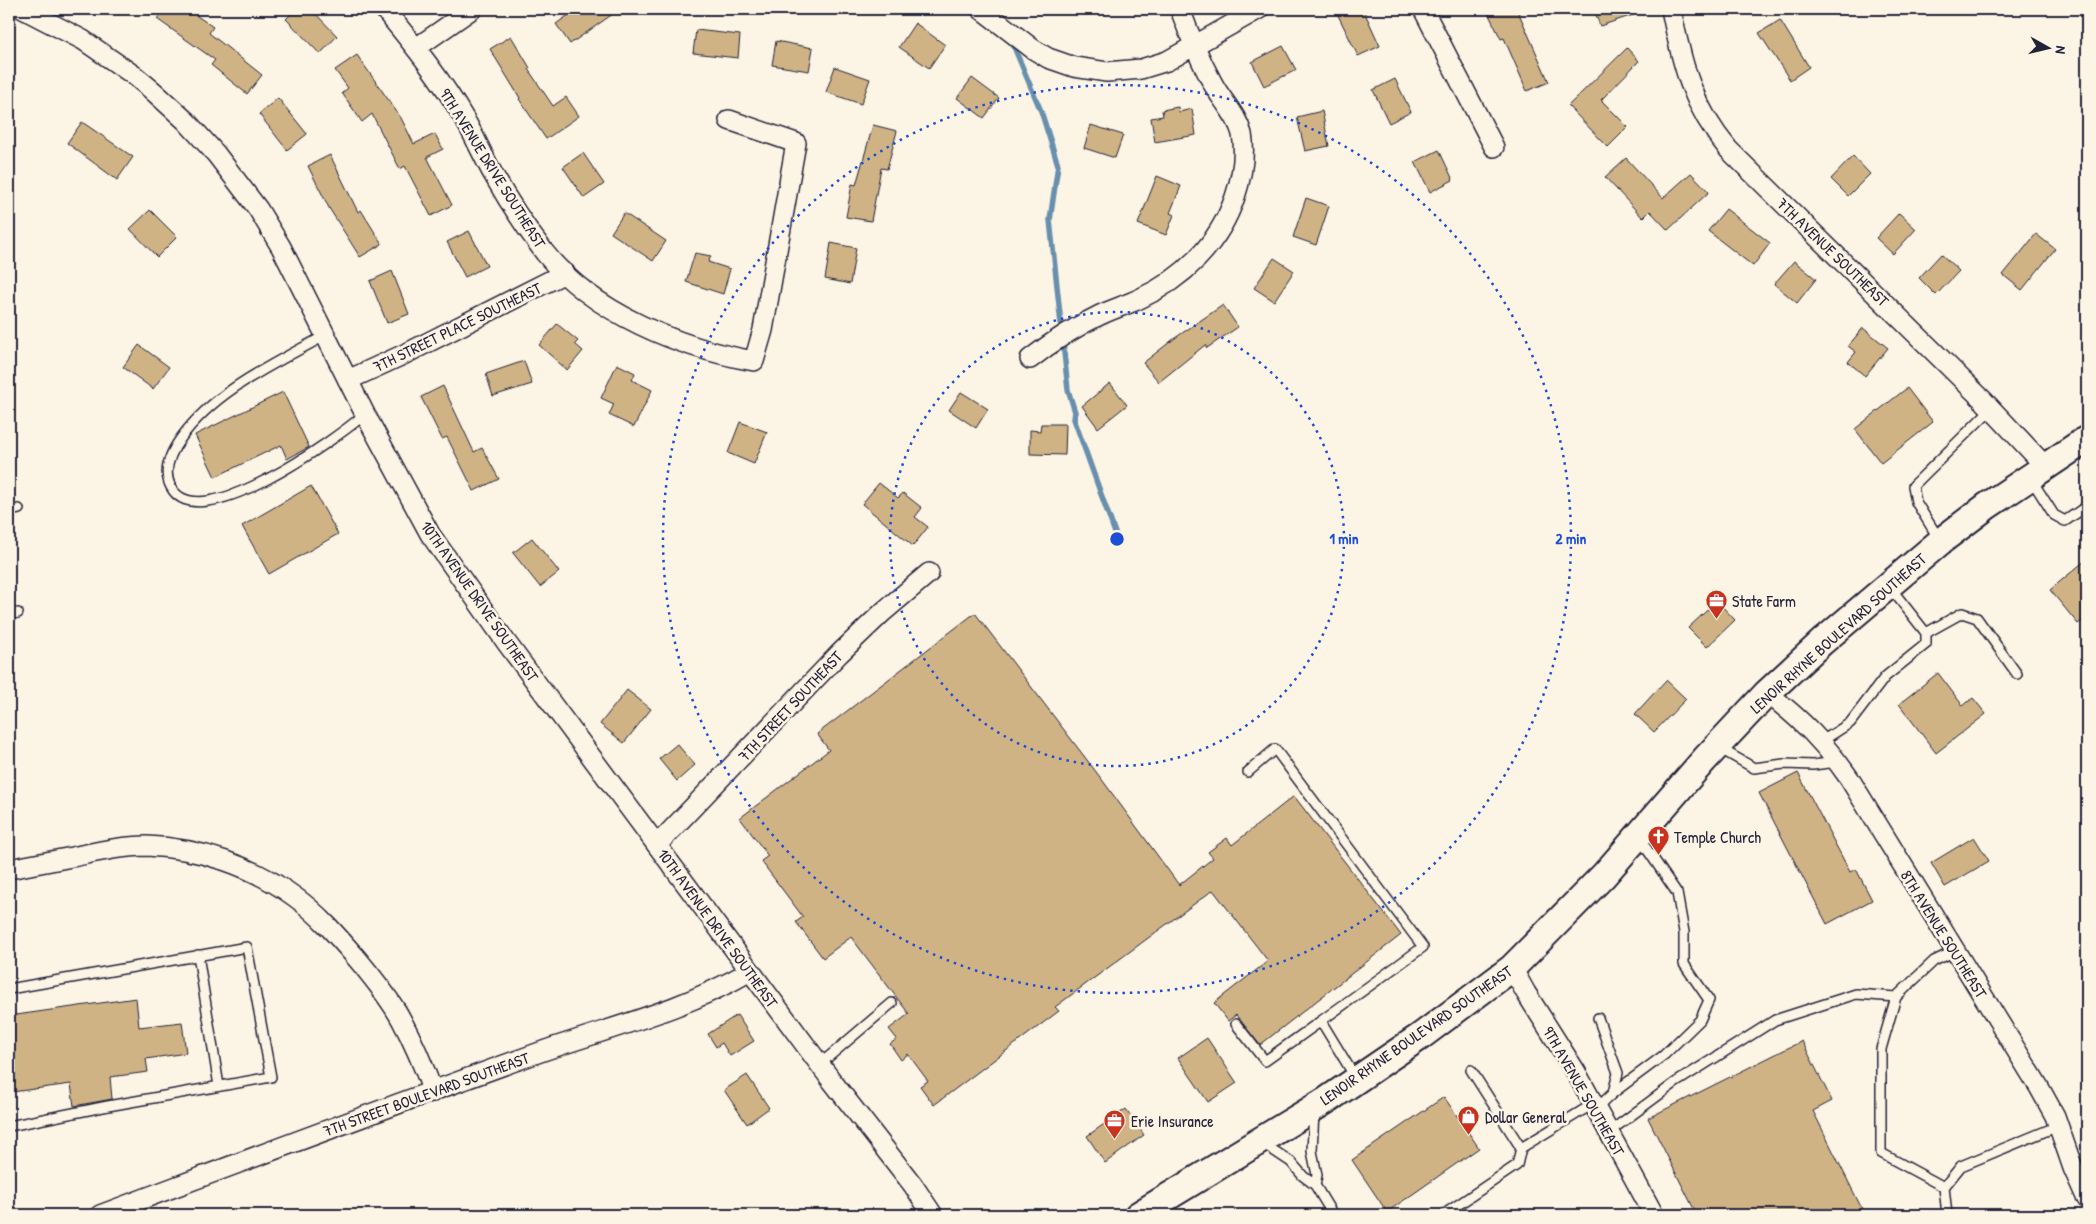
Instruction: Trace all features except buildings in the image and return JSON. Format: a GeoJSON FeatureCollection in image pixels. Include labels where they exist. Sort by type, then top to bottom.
{"type":"FeatureCollection","features":[{"type":"Feature","properties":{"kind":"main road","name":"LENOIR RHYNE BOULEVARD SOUTHEAST"},"geometry":{"type":"LineString","coordinates":[[1138,1215],[1357,1079],[1421,1036],[1512,968],[1597,882],[1716,747],[1767,693],[1822,642],[1941,541],[2037,471],[2087,439]]}},
{"type":"Feature","properties":{"kind":"street","name":"9TH AVENUE DRIVE SOUTHEAST"},"geometry":{"type":"LineString","coordinates":[[384,9],[416,48],[464,119],[493,174],[515,210],[546,254],[565,273],[604,304],[655,332],[703,350],[754,361],[769,300],[796,143],[729,120]]}},
{"type":"Feature","properties":{"kind":"street"},"geometry":{"type":"LineString","coordinates":[[416,48],[472,9]]}},
{"type":"Feature","properties":{"kind":"street"},"geometry":{"type":"LineString","coordinates":[[981,9],[1033,49],[1048,58],[1074,67],[1107,72],[1141,69],[1167,61],[1259,9]]}},
{"type":"Feature","properties":{"kind":"street"},"geometry":{"type":"LineString","coordinates":[[1030,359],[1073,329],[1101,314],[1139,299],[1174,278],[1206,251],[1224,223],[1241,178],[1244,157],[1242,135],[1238,121],[1213,84],[1194,46],[1180,9]]}},
{"type":"Feature","properties":{"kind":"street"},"geometry":{"type":"LineString","coordinates":[[1423,9],[1494,147]]}},
{"type":"Feature","properties":{"kind":"street","name":"7TH AVENUE SOUTHEAST"},"geometry":{"type":"LineString","coordinates":[[1671,9],[1688,81],[1702,113],[1714,133],[1729,150],[1992,408],[2037,471]]}},
{"type":"Feature","properties":{"kind":"street","name":"10TH AVENUE DRIVE SOUTHEAST"},"geometry":{"type":"LineString","coordinates":[[35,11],[135,76],[186,121],[216,154],[258,209],[282,247],[365,414],[430,534],[506,642],[750,972],[873,1132],[933,1215]]}},
{"type":"Feature","properties":{"kind":"street","name":"7TH STREET PLACE SOUTHEAST"},"geometry":{"type":"LineString","coordinates":[[348,380],[409,352],[565,273]]}},
{"type":"Feature","properties":{"kind":"street","name":"7TH STREET SOUTHEAST"},"geometry":{"type":"LineString","coordinates":[[657,845],[839,654],[882,612],[929,573]]}},
{"type":"Feature","properties":{"kind":"street","name":"8TH AVENUE SOUTHEAST"},"geometry":{"type":"LineString","coordinates":[[1767,693],[1792,712],[1822,741],[1838,762],[2039,1087],[2058,1126],[2073,1168],[2087,1199]]}},
{"type":"Feature","properties":{"kind":"street"},"geometry":{"type":"LineString","coordinates":[[9,869],[97,851],[146,846],[196,852],[227,862],[257,875],[295,897],[316,915],[373,978],[400,1018],[419,1054],[433,1092]]}},
{"type":"Feature","properties":{"kind":"street","name":"9TH AVENUE SOUTHEAST"},"geometry":{"type":"LineString","coordinates":[[1512,968],[1576,1072],[1654,1215]]}},
{"type":"Feature","properties":{"kind":"street","name":"7TH STREET BOULEVARD SOUTHEAST"},"geometry":{"type":"LineString","coordinates":[[100,1215],[543,1051],[699,998],[726,986],[750,972]]}},
{"type":"Feature","properties":{"kind":"lane"},"geometry":{"type":"LineString","coordinates":[[326,335],[250,378],[216,402],[196,420],[181,437],[169,460],[167,476],[170,486],[175,494],[192,502],[209,502],[233,495],[292,465],[331,440],[365,414]]}},
{"type":"Feature","properties":{"kind":"lane"},"geometry":{"type":"LineString","coordinates":[[1941,541],[1916,502],[1913,486],[1992,408]]}},
{"type":"Feature","properties":{"kind":"lane"},"geometry":{"type":"LineString","coordinates":[[2037,471],[2054,515],[2065,521],[2087,506]]}},
{"type":"Feature","properties":{"kind":"lane"},"geometry":{"type":"LineString","coordinates":[[9,511],[18,509]]}},
{"type":"Feature","properties":{"kind":"lane"},"geometry":{"type":"LineString","coordinates":[[1822,741],[1850,724],[1885,677],[1926,644],[1926,633],[1888,585]]}},
{"type":"Feature","properties":{"kind":"lane"},"geometry":{"type":"LineString","coordinates":[[1926,633],[1962,613],[1977,618],[2017,674]]}},
{"type":"Feature","properties":{"kind":"lane"},"geometry":{"type":"LineString","coordinates":[[1716,747],[1754,768],[1784,764],[1813,765],[1838,762]]}},
{"type":"Feature","properties":{"kind":"lane"},"geometry":{"type":"LineString","coordinates":[[1236,1024],[1265,1061],[1423,947],[1275,749],[1248,772]]}},
{"type":"Feature","properties":{"kind":"lane"},"geometry":{"type":"LineString","coordinates":[[1521,1148],[1595,1106],[1664,1055],[1700,1020],[1709,1000],[1684,964],[1684,932],[1678,893],[1638,836]]}},
{"type":"Feature","properties":{"kind":"lane"},"geometry":{"type":"LineString","coordinates":[[9,989],[62,978],[247,947],[271,1077],[9,1126]]}},
{"type":"Feature","properties":{"kind":"lane"},"geometry":{"type":"LineString","coordinates":[[1944,1187],[1881,1153],[1881,1049],[1896,997],[1934,961],[1954,951]]}},
{"type":"Feature","properties":{"kind":"lane"},"geometry":{"type":"LineString","coordinates":[[198,955],[220,1086]]}},
{"type":"Feature","properties":{"kind":"lane"},"geometry":{"type":"LineString","coordinates":[[1609,1132],[1675,1083],[1775,1020],[1856,994],[1896,997]]}},
{"type":"Feature","properties":{"kind":"lane"},"geometry":{"type":"LineString","coordinates":[[819,1064],[892,1003]]}},
{"type":"Feature","properties":{"kind":"lane"},"geometry":{"type":"LineString","coordinates":[[1598,1018],[1618,1073],[1613,1093]]}},
{"type":"Feature","properties":{"kind":"lane"},"geometry":{"type":"LineString","coordinates":[[1321,1021],[1357,1079]]}},
{"type":"Feature","properties":{"kind":"lane"},"geometry":{"type":"LineString","coordinates":[[1443,1215],[1517,1165],[1521,1148],[1471,1070]]}},
{"type":"Feature","properties":{"kind":"lane"},"geometry":{"type":"LineString","coordinates":[[1314,1107],[1312,1151],[1317,1175],[1315,1185]]}},
{"type":"Feature","properties":{"kind":"lane"},"geometry":{"type":"LineString","coordinates":[[1946,1215],[1944,1187],[1961,1166],[2058,1126]]}},
{"type":"Feature","properties":{"kind":"lane"},"geometry":{"type":"LineString","coordinates":[[1259,1141],[1291,1162],[1303,1176],[1315,1185],[1333,1215]]}},
{"type":"Feature","properties":{"kind":"waterway"},"geometry":{"type":"LineString","coordinates":[[1011,40],[1041,111],[1058,165],[1050,220],[1068,390],[1075,412],[1074,419],[1119,544]]}},
{"type":"Feature","properties":{"kind":"place","name":"State Farm"},"geometry":{"type":"Point","coordinates":[1716,620]}},
{"type":"Feature","properties":{"kind":"place","name":"Temple Church"},"geometry":{"type":"Point","coordinates":[1658,856]}},
{"type":"Feature","properties":{"kind":"place","name":"Dollar General"},"geometry":{"type":"Point","coordinates":[1469,1136]}},
{"type":"Feature","properties":{"kind":"place","name":"Erie Insurance"},"geometry":{"type":"Point","coordinates":[1115,1140]}}]}
